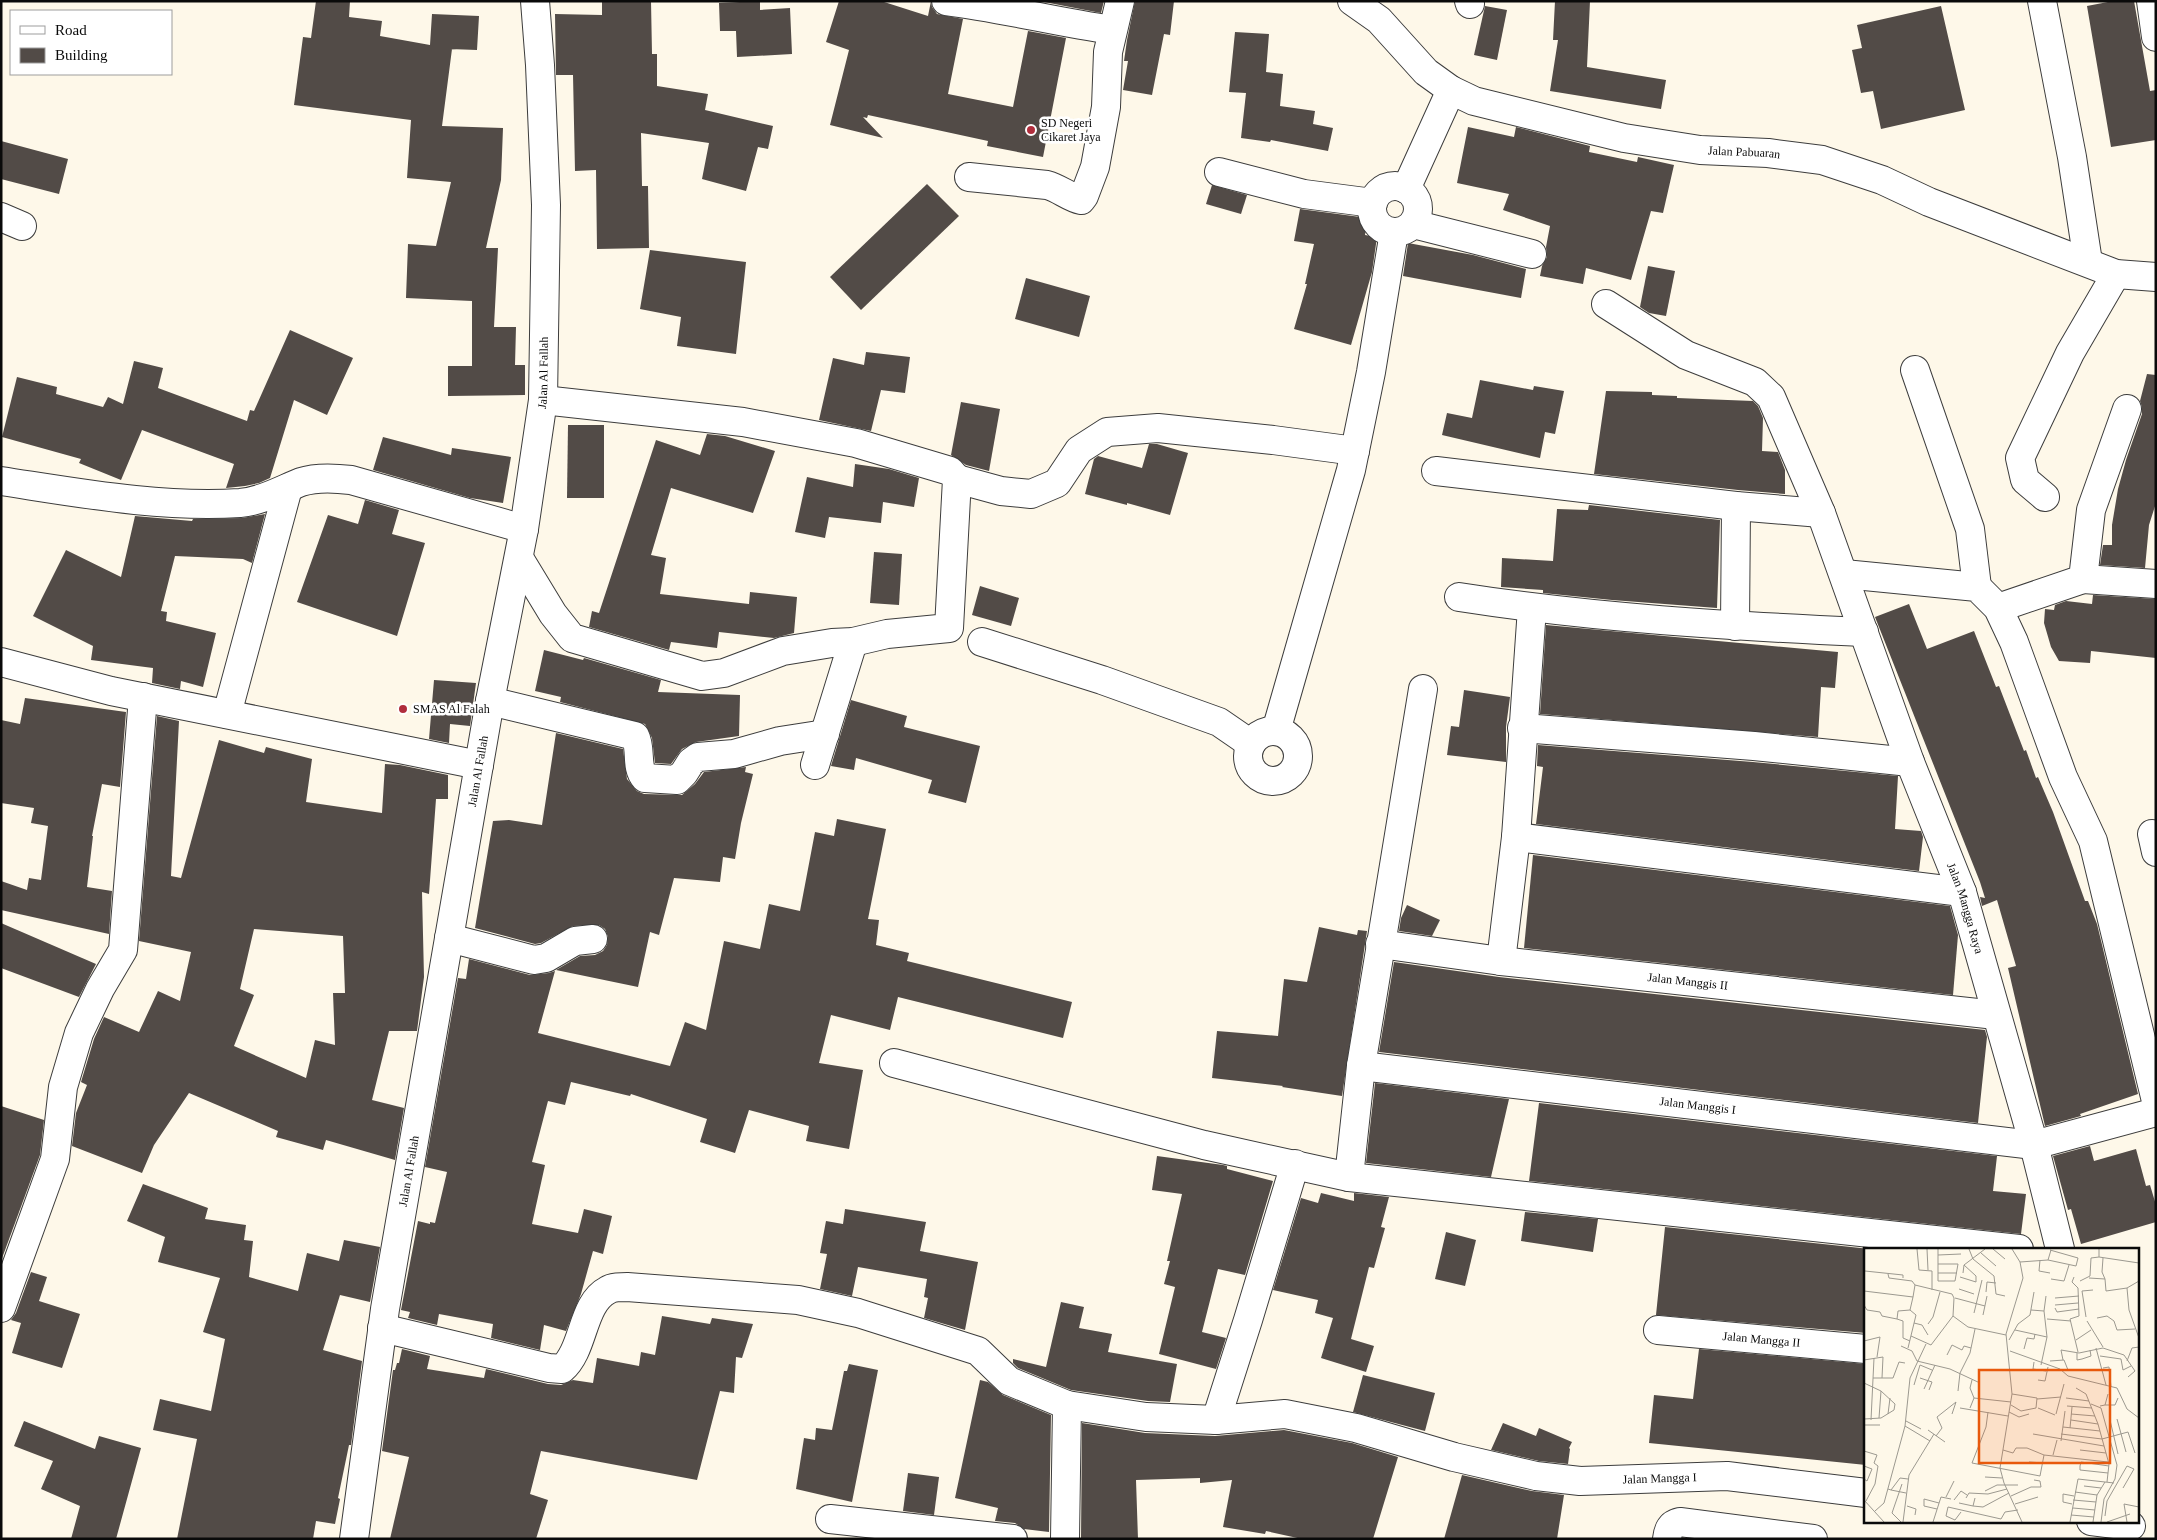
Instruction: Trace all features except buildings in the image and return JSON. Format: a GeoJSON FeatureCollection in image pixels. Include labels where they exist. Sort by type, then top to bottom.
{"type":"FeatureCollection","features":[{"type":"Feature","properties":{"kind":"street","name":"Jalan Al Fallah"},"geometry":{"type":"LineString","coordinates":[[354,1539],[382,1328],[490,701],[519,558],[543,400],[546,205],[540,65],[535,1]]}},
{"type":"Feature","properties":{"kind":"street"},"geometry":{"type":"LineString","coordinates":[[946,1],[986,6],[1052,21],[1112,30]]}},
{"type":"Feature","properties":{"kind":"street"},"geometry":{"type":"LineString","coordinates":[[969,177],[1047,185],[1058,188],[1080,200],[1095,167],[1106,107],[1108,52],[1120,1]]}},
{"type":"Feature","properties":{"kind":"street","name":"Jalan Pabuaran"},"geometry":{"type":"LineString","coordinates":[[1352,1],[1379,20],[1426,72],[1451,90],[1474,101],[1624,138],[1700,150],[1768,153],[1822,160],[1882,180],[1929,202],[2116,274],[2156,277]]}},
{"type":"Feature","properties":{"kind":"street"},"geometry":{"type":"LineString","coordinates":[[2042,1],[2072,157],[2088,262]]}},
{"type":"Feature","properties":{"kind":"street"},"geometry":{"type":"LineString","coordinates":[[2152,1],[2156,38]]}},
{"type":"Feature","properties":{"kind":"street"},"geometry":{"type":"LineString","coordinates":[[1406,189],[1451,90]]}},
{"type":"Feature","properties":{"kind":"street"},"geometry":{"type":"LineString","coordinates":[[1219,172],[1304,194],[1373,203]]}},
{"type":"Feature","properties":{"kind":"street"},"geometry":{"type":"LineString","coordinates":[[1276,731],[1355,451],[1404,228],[1417,216],[1417,203],[1413,195],[1406,189],[1397,186],[1388,187],[1380,192],[1373,203],[1372,214],[1377,224],[1386,231],[1404,228],[1532,254]]}},
{"type":"Feature","properties":{"kind":"street"},"geometry":{"type":"LineString","coordinates":[[2045,497],[2024,480],[2020,458],[2066,360],[2116,274]]}},
{"type":"Feature","properties":{"kind":"street","name":"Jalan Mangga Raya"},"geometry":{"type":"LineString","coordinates":[[1606,304],[1686,355],[1756,382],[1771,397],[1821,513],[1910,762],[1962,892],[2034,1144],[2060,1248]]}},
{"type":"Feature","properties":{"kind":"street"},"geometry":{"type":"LineString","coordinates":[[1915,370],[1970,529],[1978,586],[1998,608],[2014,642],[2063,777],[2093,841],[2156,1101]]}},
{"type":"Feature","properties":{"kind":"street"},"geometry":{"type":"LineString","coordinates":[[519,558],[553,614],[572,638],[702,676],[724,673],[783,651],[832,643],[853,642],[887,634],[949,628],[957,479],[953,473],[946,469],[856,443],[743,422],[543,400]]}},
{"type":"Feature","properties":{"kind":"street"},"geometry":{"type":"LineString","coordinates":[[2083,580],[2091,510],[2127,409]]}},
{"type":"Feature","properties":{"kind":"street"},"geometry":{"type":"LineString","coordinates":[[957,479],[1001,491],[1031,494],[1057,483],[1079,450],[1107,432],[1158,428],[1355,451]]}},
{"type":"Feature","properties":{"kind":"street"},"geometry":{"type":"LineString","coordinates":[[1436,471],[1736,506],[1821,513]]}},
{"type":"Feature","properties":{"kind":"street"},"geometry":{"type":"LineString","coordinates":[[1,481],[122,499],[201,503],[252,502],[307,481],[335,478],[350,480],[524,529]]}},
{"type":"Feature","properties":{"kind":"street"},"geometry":{"type":"LineString","coordinates":[[227,714],[288,488]]}},
{"type":"Feature","properties":{"kind":"street"},"geometry":{"type":"LineString","coordinates":[[1735,626],[1736,506]]}},
{"type":"Feature","properties":{"kind":"street"},"geometry":{"type":"LineString","coordinates":[[1844,574],[1978,586]]}},
{"type":"Feature","properties":{"kind":"street"},"geometry":{"type":"LineString","coordinates":[[1998,608],[2083,580],[2156,584]]}},
{"type":"Feature","properties":{"kind":"street"},"geometry":{"type":"LineString","coordinates":[[1459,596],[1532,608],[1735,626],[1864,632]]}},
{"type":"Feature","properties":{"kind":"street"},"geometry":{"type":"LineString","coordinates":[[1502,961],[1516,837],[1522,728],[1532,608]]}},
{"type":"Feature","properties":{"kind":"street"},"geometry":{"type":"LineString","coordinates":[[816,765],[853,642]]}},
{"type":"Feature","properties":{"kind":"street"},"geometry":{"type":"LineString","coordinates":[[982,642],[1102,680],[1219,722],[1251,744]]}},
{"type":"Feature","properties":{"kind":"street"},"geometry":{"type":"LineString","coordinates":[[1,662],[143,697],[479,765]]}},
{"type":"Feature","properties":{"kind":"street"},"geometry":{"type":"LineString","coordinates":[[1349,1177],[1361,1066],[1423,689]]}},
{"type":"Feature","properties":{"kind":"street"},"geometry":{"type":"LineString","coordinates":[[1,1308],[55,1158],[63,1087],[80,1033],[100,989],[123,950],[143,697]]}},
{"type":"Feature","properties":{"kind":"street"},"geometry":{"type":"LineString","coordinates":[[490,701],[635,736],[638,741],[641,773],[645,778],[677,780],[691,762],[698,757],[734,754],[780,741],[825,734]]}},
{"type":"Feature","properties":{"kind":"street"},"geometry":{"type":"LineString","coordinates":[[1522,728],[1754,746],[1910,762]]}},
{"type":"Feature","properties":{"kind":"street"},"geometry":{"type":"LineString","coordinates":[[1276,731],[1286,735],[1292,741],[1297,750],[1298,759],[1294,769],[1288,776],[1270,781],[1253,771],[1248,762],[1248,753],[1251,744],[1257,736],[1276,731]]}},
{"type":"Feature","properties":{"kind":"street"},"geometry":{"type":"LineString","coordinates":[[1516,837],[1962,892]]}},
{"type":"Feature","properties":{"kind":"street"},"geometry":{"type":"LineString","coordinates":[[449,938],[534,960],[546,958],[575,941],[592,939]]}},
{"type":"Feature","properties":{"kind":"street","name":"Jalan Manggis II"},"geometry":{"type":"LineString","coordinates":[[1380,944],[1502,961],[1996,1015]]}},
{"type":"Feature","properties":{"kind":"street"},"geometry":{"type":"LineString","coordinates":[[894,1063],[1204,1145],[1349,1177],[2010,1248]]}},
{"type":"Feature","properties":{"kind":"street","name":"Jalan Manggis I"},"geometry":{"type":"LineString","coordinates":[[1361,1066],[2034,1144]]}},
{"type":"Feature","properties":{"kind":"street"},"geometry":{"type":"LineString","coordinates":[[2034,1144],[2156,1112]]}},
{"type":"Feature","properties":{"kind":"street"},"geometry":{"type":"LineString","coordinates":[[1216,1420],[1294,1164]]}},
{"type":"Feature","properties":{"kind":"street","name":"Jalan Mangga I"},"geometry":{"type":"LineString","coordinates":[[382,1328],[549,1368],[562,1369],[571,1361],[595,1300],[608,1289],[627,1287],[798,1300],[858,1313],[978,1351],[1009,1382],[1067,1404],[1146,1416],[1216,1420],[1286,1414],[1356,1428],[1454,1457],[1536,1476],[1580,1481],[1727,1476],[1864,1493]]}},
{"type":"Feature","properties":{"kind":"street","name":"Jalan Mangga II"},"geometry":{"type":"LineString","coordinates":[[1658,1330],[1864,1349]]}},
{"type":"Feature","properties":{"kind":"street"},"geometry":{"type":"LineString","coordinates":[[1065,1539],[1067,1404]]}},
{"type":"Feature","properties":{"kind":"street"},"geometry":{"type":"LineString","coordinates":[[830,1519],[1013,1539]]}},
{"type":"Feature","properties":{"kind":"street"},"geometry":{"type":"LineString","coordinates":[[1667,1539],[1668,1530],[1671,1525],[1680,1522],[1813,1539]]}},
{"type":"Feature","properties":{"kind":"street"},"geometry":{"type":"LineString","coordinates":[[2096,1522],[2132,1529]]}},
{"type":"Feature","properties":{"kind":"place","name":"SD Negeri Cikaret Jaya"},"geometry":{"type":"Point","coordinates":[1031,130]}},
{"type":"Feature","properties":{"kind":"place","name":"SMAS Al Falah"},"geometry":{"type":"Point","coordinates":[403,709]}}]}
